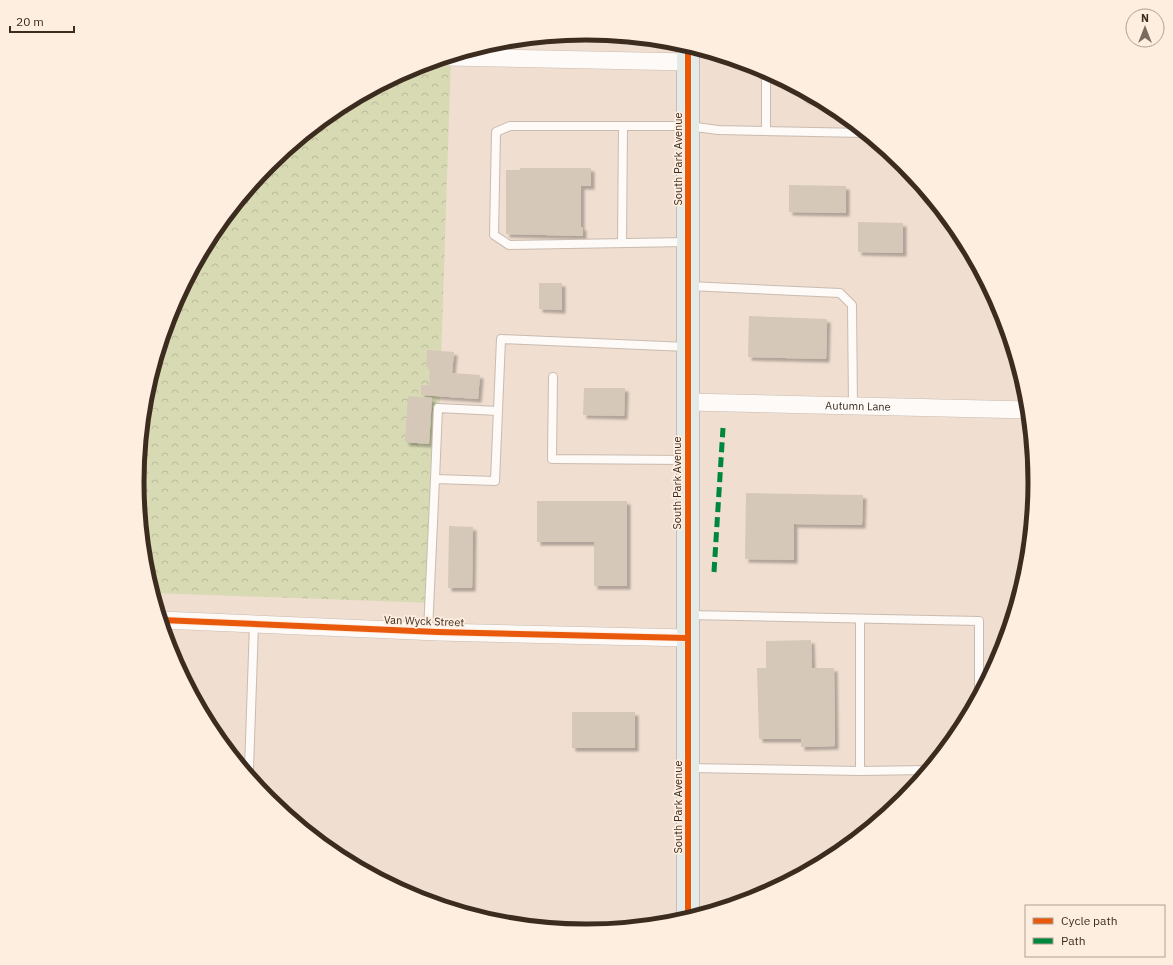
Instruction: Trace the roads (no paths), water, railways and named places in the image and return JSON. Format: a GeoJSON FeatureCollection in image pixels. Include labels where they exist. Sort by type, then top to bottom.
{"type":"FeatureCollection","features":[{"type":"Feature","properties":{"kind":"main road","name":"South Park Avenue"},"geometry":{"type":"LineString","coordinates":[[688,54],[688,913]]}},
{"type":"Feature","properties":{"kind":"street"},"geometry":{"type":"LineString","coordinates":[[466,57],[688,54]]}},
{"type":"Feature","properties":{"kind":"street","name":"Autumn Lane"},"geometry":{"type":"LineString","coordinates":[[688,402],[1022,410]]}},
{"type":"Feature","properties":{"kind":"street","name":"Van Wyck Street"},"geometry":{"type":"LineString","coordinates":[[166,620],[428,631],[687,638]]}},
{"type":"Feature","properties":{"kind":"lane"},"geometry":{"type":"LineString","coordinates":[[766,79],[766,130]]}},
{"type":"Feature","properties":{"kind":"lane"},"geometry":{"type":"LineString","coordinates":[[688,242],[509,245],[494,235],[496,132],[510,126],[688,126],[718,130],[858,133]]}},
{"type":"Feature","properties":{"kind":"lane"},"geometry":{"type":"LineString","coordinates":[[622,243],[623,126]]}},
{"type":"Feature","properties":{"kind":"lane"},"geometry":{"type":"LineString","coordinates":[[688,286],[840,292],[852,305],[854,406]]}},
{"type":"Feature","properties":{"kind":"lane"},"geometry":{"type":"LineString","coordinates":[[435,479],[495,481],[501,339],[688,347]]}},
{"type":"Feature","properties":{"kind":"lane"},"geometry":{"type":"LineString","coordinates":[[553,377],[552,459],[688,460]]}},
{"type":"Feature","properties":{"kind":"lane"},"geometry":{"type":"LineString","coordinates":[[428,631],[438,408],[498,411]]}},
{"type":"Feature","properties":{"kind":"lane"},"geometry":{"type":"LineString","coordinates":[[687,615],[979,621],[979,686]]}},
{"type":"Feature","properties":{"kind":"lane"},"geometry":{"type":"LineString","coordinates":[[860,619],[860,771]]}},
{"type":"Feature","properties":{"kind":"lane"},"geometry":{"type":"LineString","coordinates":[[249,768],[254,624]]}},
{"type":"Feature","properties":{"kind":"lane"},"geometry":{"type":"LineString","coordinates":[[688,768],[860,771],[922,770]]}}]}
